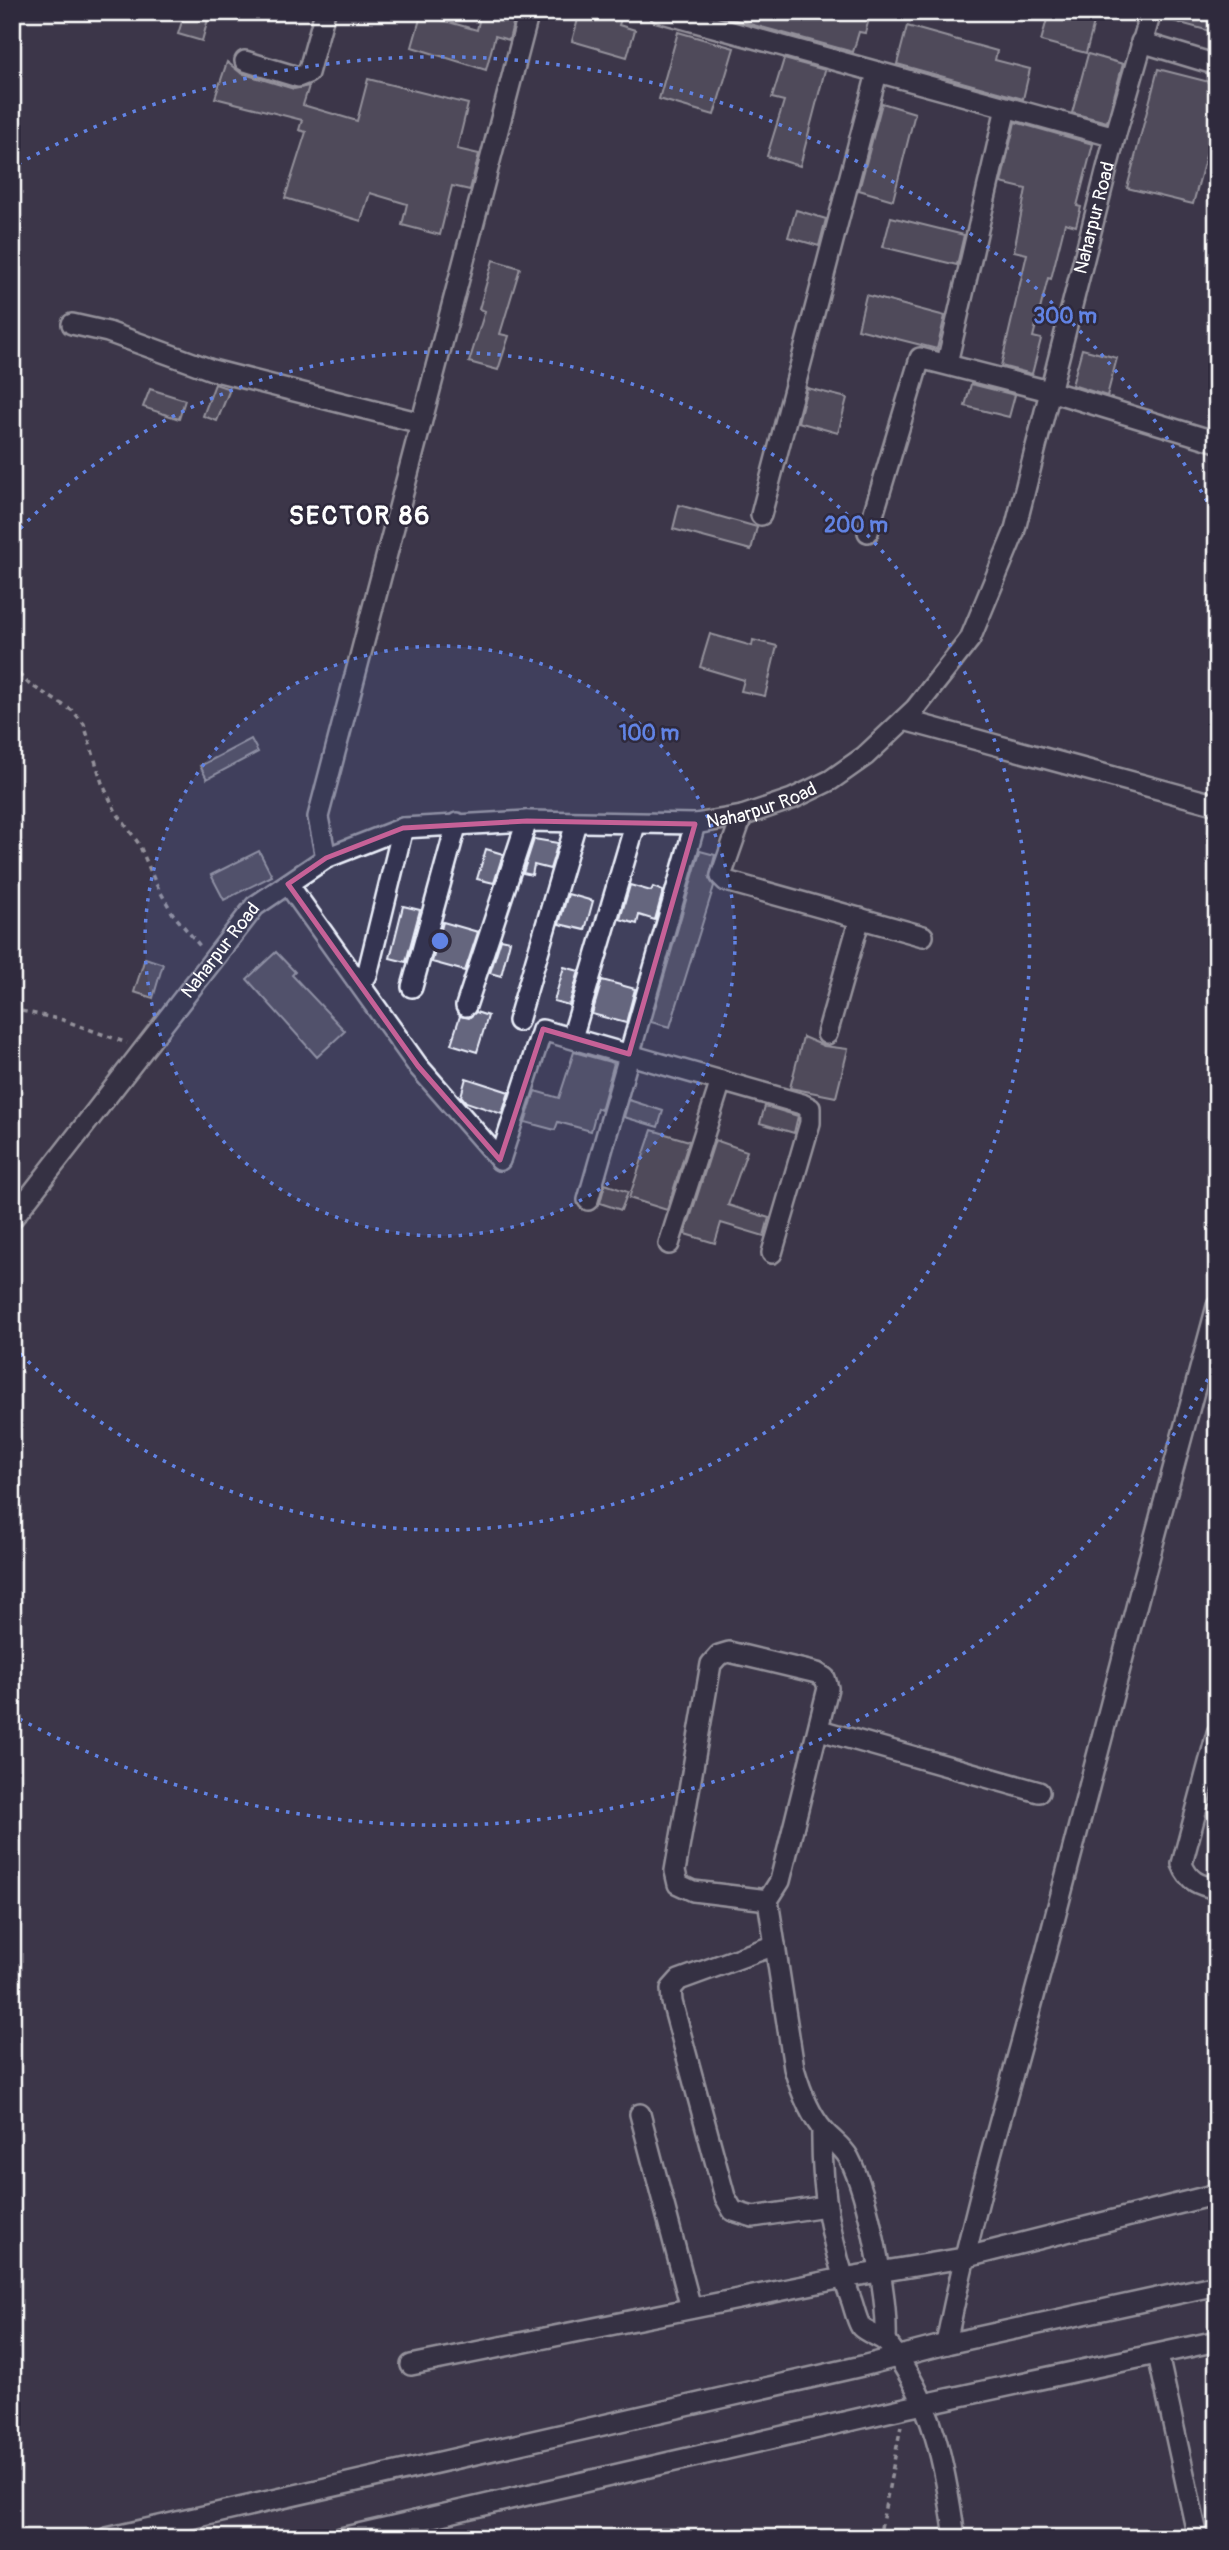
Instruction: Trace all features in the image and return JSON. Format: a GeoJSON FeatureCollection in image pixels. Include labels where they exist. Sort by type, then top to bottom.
{"type":"FeatureCollection","features":[{"type":"Feature","properties":{"kind":"street"},"geometry":{"type":"LineString","coordinates":[[245,61],[298,77],[308,73],[325,12]]}},
{"type":"Feature","properties":{"kind":"street"},"geometry":{"type":"LineString","coordinates":[[326,858],[317,817],[529,12]]}},
{"type":"Feature","properties":{"kind":"street"},"geometry":{"type":"LineString","coordinates":[[659,12],[1115,137]]}},
{"type":"Feature","properties":{"kind":"street","name":"Naharpur Road"},"geometry":{"type":"LineString","coordinates":[[12,1219],[255,906],[326,858],[403,828],[527,821],[695,824],[743,816],[792,799],[831,780],[864,756],[904,720],[970,639],[993,591],[1014,533],[1053,392],[1115,137],[1151,12]]}},
{"type":"Feature","properties":{"kind":"street"},"geometry":{"type":"LineString","coordinates":[[1141,42],[1217,65]]}},
{"type":"Feature","properties":{"kind":"street"},"geometry":{"type":"LineString","coordinates":[[761,516],[877,73]]}},
{"type":"Feature","properties":{"kind":"street"},"geometry":{"type":"LineString","coordinates":[[947,363],[1006,108]]}},
{"type":"Feature","properties":{"kind":"street"},"geometry":{"type":"LineString","coordinates":[[72,324],[108,332],[212,370],[421,423]]}},
{"type":"Feature","properties":{"kind":"street"},"geometry":{"type":"LineString","coordinates":[[869,532],[916,363],[926,358],[1053,392],[1217,442]]}},
{"type":"Feature","properties":{"kind":"street"},"geometry":{"type":"LineString","coordinates":[[904,720],[1217,805]]}},
{"type":"Feature","properties":{"kind":"street"},"geometry":{"type":"LineString","coordinates":[[743,816],[722,866],[721,876],[726,881],[923,936]]}},
{"type":"Feature","properties":{"kind":"street"},"geometry":{"type":"LineString","coordinates":[[466,1006],[527,821]]}},
{"type":"Feature","properties":{"kind":"street"},"geometry":{"type":"LineString","coordinates":[[412,987],[457,823]]}},
{"type":"Feature","properties":{"kind":"street"},"geometry":{"type":"LineString","coordinates":[[518,1021],[576,823]]}},
{"type":"Feature","properties":{"kind":"street"},"geometry":{"type":"LineString","coordinates":[[588,1200],[695,824]]}},
{"type":"Feature","properties":{"kind":"street"},"geometry":{"type":"LineString","coordinates":[[572,1038],[635,825]]}},
{"type":"Feature","properties":{"kind":"street"},"geometry":{"type":"LineString","coordinates":[[367,975],[403,828]]}},
{"type":"Feature","properties":{"kind":"street"},"geometry":{"type":"LineString","coordinates":[[288,884],[418,1066],[500,1160],[542,1030],[810,1108],[810,1123],[772,1253]]}},
{"type":"Feature","properties":{"kind":"street"},"geometry":{"type":"LineString","coordinates":[[827,1034],[860,918]]}},
{"type":"Feature","properties":{"kind":"street"},"geometry":{"type":"LineString","coordinates":[[669,1244],[721,1081]]}},
{"type":"Feature","properties":{"kind":"street"},"geometry":{"type":"LineString","coordinates":[[946,2344],[962,2258],[1050,1935],[1140,1581],[1209,1364],[1217,1306]]}},
{"type":"Feature","properties":{"kind":"street"},"geometry":{"type":"LineString","coordinates":[[768,1900],[693,1892],[678,1884],[675,1871],[712,1664],[719,1655],[729,1652],[817,1672],[825,1678],[828,1688],[820,1730],[780,1881],[768,1900],[794,2068],[800,2090],[822,2129],[847,2154],[859,2178],[880,2272],[887,2315],[886,2341]]}},
{"type":"Feature","properties":{"kind":"street"},"geometry":{"type":"LineString","coordinates":[[820,1730],[1038,1792]]}},
{"type":"Feature","properties":{"kind":"street"},"geometry":{"type":"LineString","coordinates":[[1217,1733],[1182,1864],[1187,1876],[1197,1884],[1217,1889]]}},
{"type":"Feature","properties":{"kind":"street"},"geometry":{"type":"LineString","coordinates":[[775,1945],[679,1980],[671,1989],[672,2003],[726,2197],[733,2211],[742,2216],[753,2217],[826,2206]]}},
{"type":"Feature","properties":{"kind":"street"},"geometry":{"type":"LineString","coordinates":[[640,2114],[691,2308]]}},
{"type":"Feature","properties":{"kind":"street"},"geometry":{"type":"LineString","coordinates":[[822,2129],[821,2168],[826,2206],[843,2277],[861,2326],[886,2341],[926,2404],[935,2429],[955,2538]]}},
{"type":"Feature","properties":{"kind":"street"},"geometry":{"type":"LineString","coordinates":[[411,2365],[843,2277],[962,2258],[1217,2194]]}},
{"type":"Feature","properties":{"kind":"street"},"geometry":{"type":"LineString","coordinates":[[107,2538],[946,2344],[1217,2285]]}},
{"type":"Feature","properties":{"kind":"street"},"geometry":{"type":"LineString","coordinates":[[341,2538],[379,2533],[905,2408],[1217,2341]]}},
{"type":"Feature","properties":{"kind":"street"},"geometry":{"type":"LineString","coordinates":[[1158,2355],[1198,2538]]}},
{"type":"Feature","properties":{"kind":"path"},"geometry":{"type":"LineString","coordinates":[[12,667],[29,684],[73,711],[84,724],[102,783],[116,812],[139,844],[156,884],[173,914],[211,960]]}},
{"type":"Feature","properties":{"kind":"path"},"geometry":{"type":"LineString","coordinates":[[12,1009],[63,1020],[142,1049]]}},
{"type":"Feature","properties":{"kind":"path"},"geometry":{"type":"LineString","coordinates":[[879,2538],[905,2408]]}},
{"type":"Feature","properties":{"kind":"highlighted area"},"geometry":{"type":"Polygon","coordinates":[[[527,821],[695,824],[629,1054],[543,1029],[500,1160],[418,1066],[288,884],[326,858],[403,828],[527,821]]]}},
{"type":"Feature","properties":{"kind":"building"},"geometry":{"type":"Polygon","coordinates":[[[185,12],[210,12],[202,41],[178,34],[185,12]]]}},
{"type":"Feature","properties":{"kind":"building"},"geometry":{"type":"Polygon","coordinates":[[[422,12],[440,12],[438,19],[477,30],[481,12],[516,12],[509,40],[495,36],[486,70],[412,47],[422,12]]]}},
{"type":"Feature","properties":{"kind":"building"},"geometry":{"type":"Polygon","coordinates":[[[580,12],[609,12],[622,16],[619,25],[635,30],[627,57],[572,41],[580,12]]]}},
{"type":"Feature","properties":{"kind":"building"},"geometry":{"type":"Polygon","coordinates":[[[706,12],[871,12],[865,33],[859,32],[853,52],[706,12]]]}},
{"type":"Feature","properties":{"kind":"building"},"geometry":{"type":"Polygon","coordinates":[[[1049,12],[1097,12],[1086,53],[1041,41],[1049,12]]]}},
{"type":"Feature","properties":{"kind":"building"},"geometry":{"type":"Polygon","coordinates":[[[1163,12],[1217,12],[1217,33],[1162,18],[1163,12]]]}},
{"type":"Feature","properties":{"kind":"building"},"geometry":{"type":"Polygon","coordinates":[[[907,26],[997,51],[995,60],[1030,69],[1023,99],[897,64],[907,26]]]}},
{"type":"Feature","properties":{"kind":"building"},"geometry":{"type":"Polygon","coordinates":[[[678,32],[734,48],[714,115],[659,99],[678,32]]]}},
{"type":"Feature","properties":{"kind":"building"},"geometry":{"type":"Polygon","coordinates":[[[1088,54],[1123,64],[1107,122],[1072,113],[1088,54]]]}},
{"type":"Feature","properties":{"kind":"building"},"geometry":{"type":"Polygon","coordinates":[[[784,59],[825,70],[800,166],[767,156],[784,101],[772,98],[784,59]]]}},
{"type":"Feature","properties":{"kind":"building"},"geometry":{"type":"Polygon","coordinates":[[[227,62],[241,73],[294,89],[309,86],[303,105],[357,121],[368,79],[468,104],[457,149],[479,154],[470,190],[452,186],[440,235],[402,225],[407,204],[370,193],[361,221],[285,198],[306,132],[299,130],[302,120],[215,98],[227,62]]]}},
{"type":"Feature","properties":{"kind":"building"},"geometry":{"type":"Polygon","coordinates":[[[1158,69],[1217,84],[1217,115],[1193,204],[1127,188],[1158,69]]]}},
{"type":"Feature","properties":{"kind":"building"},"geometry":{"type":"Polygon","coordinates":[[[882,103],[915,113],[893,200],[859,190],[882,103]]]}},
{"type":"Feature","properties":{"kind":"building"},"geometry":{"type":"Polygon","coordinates":[[[1015,122],[1093,144],[1077,206],[1081,207],[1076,226],[1065,223],[1051,279],[1048,278],[1033,337],[1041,339],[1032,374],[1001,366],[1027,254],[1014,251],[1026,189],[1001,183],[1015,122]]]}},
{"type":"Feature","properties":{"kind":"building"},"geometry":{"type":"Polygon","coordinates":[[[796,210],[826,219],[819,246],[788,237],[796,210]]]}},
{"type":"Feature","properties":{"kind":"building"},"geometry":{"type":"Polygon","coordinates":[[[891,217],[964,235],[957,265],[883,247],[891,217]]]}},
{"type":"Feature","properties":{"kind":"building"},"geometry":{"type":"Polygon","coordinates":[[[493,260],[520,268],[500,334],[509,336],[498,370],[469,362],[485,311],[479,309],[493,260]]]}},
{"type":"Feature","properties":{"kind":"building"},"geometry":{"type":"Polygon","coordinates":[[[866,295],[945,316],[937,349],[858,329],[866,295]]]}},
{"type":"Feature","properties":{"kind":"building"},"geometry":{"type":"Polygon","coordinates":[[[1082,349],[1117,358],[1107,396],[1072,385],[1082,349]]]}},
{"type":"Feature","properties":{"kind":"building"},"geometry":{"type":"Polygon","coordinates":[[[215,384],[230,389],[217,421],[203,416],[215,384]]]}},
{"type":"Feature","properties":{"kind":"building"},"geometry":{"type":"Polygon","coordinates":[[[971,384],[1015,395],[1009,417],[965,406],[971,384]]]}},
{"type":"Feature","properties":{"kind":"building"},"geometry":{"type":"Polygon","coordinates":[[[807,388],[847,398],[838,433],[798,422],[807,388]]]}},
{"type":"Feature","properties":{"kind":"building"},"geometry":{"type":"Polygon","coordinates":[[[150,389],[185,400],[179,419],[143,407],[150,389]]]}},
{"type":"Feature","properties":{"kind":"building"},"geometry":{"type":"Polygon","coordinates":[[[679,505],[757,527],[751,550],[673,529],[679,505]]]}},
{"type":"Feature","properties":{"kind":"building"},"geometry":{"type":"Polygon","coordinates":[[[710,634],[752,646],[753,640],[777,646],[765,696],[741,691],[744,680],[700,667],[710,634]]]}},
{"type":"Feature","properties":{"kind":"building"},"geometry":{"type":"Polygon","coordinates":[[[251,739],[258,752],[207,779],[200,766],[251,739]]]}},
{"type":"Feature","properties":{"kind":"building"},"geometry":{"type":"Polygon","coordinates":[[[534,839],[558,843],[550,869],[534,865],[532,875],[523,873],[534,839]]]}},
{"type":"Feature","properties":{"kind":"building"},"geometry":{"type":"Polygon","coordinates":[[[486,849],[503,854],[494,883],[477,879],[486,849]]]}},
{"type":"Feature","properties":{"kind":"building"},"geometry":{"type":"Polygon","coordinates":[[[259,851],[272,876],[224,900],[211,875],[259,851]]]}},
{"type":"Feature","properties":{"kind":"building"},"geometry":{"type":"Polygon","coordinates":[[[700,851],[715,855],[709,878],[714,886],[670,1027],[651,1022],[700,851]]]}},
{"type":"Feature","properties":{"kind":"building"},"geometry":{"type":"Polygon","coordinates":[[[630,885],[651,891],[653,887],[663,891],[655,920],[639,915],[637,924],[620,919],[630,885]]]}},
{"type":"Feature","properties":{"kind":"building"},"geometry":{"type":"Polygon","coordinates":[[[568,894],[593,901],[585,930],[559,924],[568,894]]]}},
{"type":"Feature","properties":{"kind":"building"},"geometry":{"type":"Polygon","coordinates":[[[403,906],[420,910],[406,962],[390,958],[403,906]]]}},
{"type":"Feature","properties":{"kind":"building"},"geometry":{"type":"Polygon","coordinates":[[[443,922],[478,932],[465,971],[432,962],[443,922]]]}},
{"type":"Feature","properties":{"kind":"building"},"geometry":{"type":"Polygon","coordinates":[[[501,939],[510,941],[501,976],[490,973],[501,939]]]}},
{"type":"Feature","properties":{"kind":"building"},"geometry":{"type":"Polygon","coordinates":[[[276,952],[295,972],[292,975],[345,1031],[317,1057],[247,979],[276,952]]]}},
{"type":"Feature","properties":{"kind":"building"},"geometry":{"type":"Polygon","coordinates":[[[145,958],[163,964],[153,998],[134,992],[145,958]]]}},
{"type":"Feature","properties":{"kind":"building"},"geometry":{"type":"Polygon","coordinates":[[[564,967],[579,971],[569,1005],[554,1001],[564,967]]]}},
{"type":"Feature","properties":{"kind":"building"},"geometry":{"type":"Polygon","coordinates":[[[602,980],[635,989],[626,1023],[592,1014],[602,980]]]}},
{"type":"Feature","properties":{"kind":"building"},"geometry":{"type":"Polygon","coordinates":[[[476,1012],[488,1016],[477,1052],[451,1044],[460,1016],[469,1018],[476,1012]]]}},
{"type":"Feature","properties":{"kind":"building"},"geometry":{"type":"Polygon","coordinates":[[[803,1037],[824,1046],[848,1049],[836,1097],[790,1088],[803,1037]]]}},
{"type":"Feature","properties":{"kind":"building"},"geometry":{"type":"Polygon","coordinates":[[[574,1052],[614,1063],[601,1110],[597,1108],[591,1131],[558,1122],[555,1130],[525,1122],[535,1091],[559,1098],[574,1052]]]}},
{"type":"Feature","properties":{"kind":"building"},"geometry":{"type":"Polygon","coordinates":[[[466,1078],[509,1092],[502,1114],[466,1102],[461,1096],[466,1078]]]}},
{"type":"Feature","properties":{"kind":"building"},"geometry":{"type":"Polygon","coordinates":[[[629,1100],[663,1111],[658,1127],[624,1117],[629,1100]]]}},
{"type":"Feature","properties":{"kind":"building"},"geometry":{"type":"Polygon","coordinates":[[[765,1106],[798,1116],[794,1133],[760,1123],[765,1106]]]}},
{"type":"Feature","properties":{"kind":"building"},"geometry":{"type":"Polygon","coordinates":[[[652,1130],[689,1141],[667,1210],[629,1198],[652,1130]]]}},
{"type":"Feature","properties":{"kind":"building"},"geometry":{"type":"Polygon","coordinates":[[[715,1140],[747,1151],[728,1205],[769,1218],[764,1236],[721,1223],[715,1243],[685,1234],[715,1140]]]}},
{"type":"Feature","properties":{"kind":"building"},"geometry":{"type":"Polygon","coordinates":[[[605,1184],[628,1192],[621,1210],[600,1203],[605,1184]]]}},
{"type":"Feature","properties":{"kind":"district","name":"SECTOR 86"},"geometry":{"type":"Point","coordinates":[360,516]}}]}
